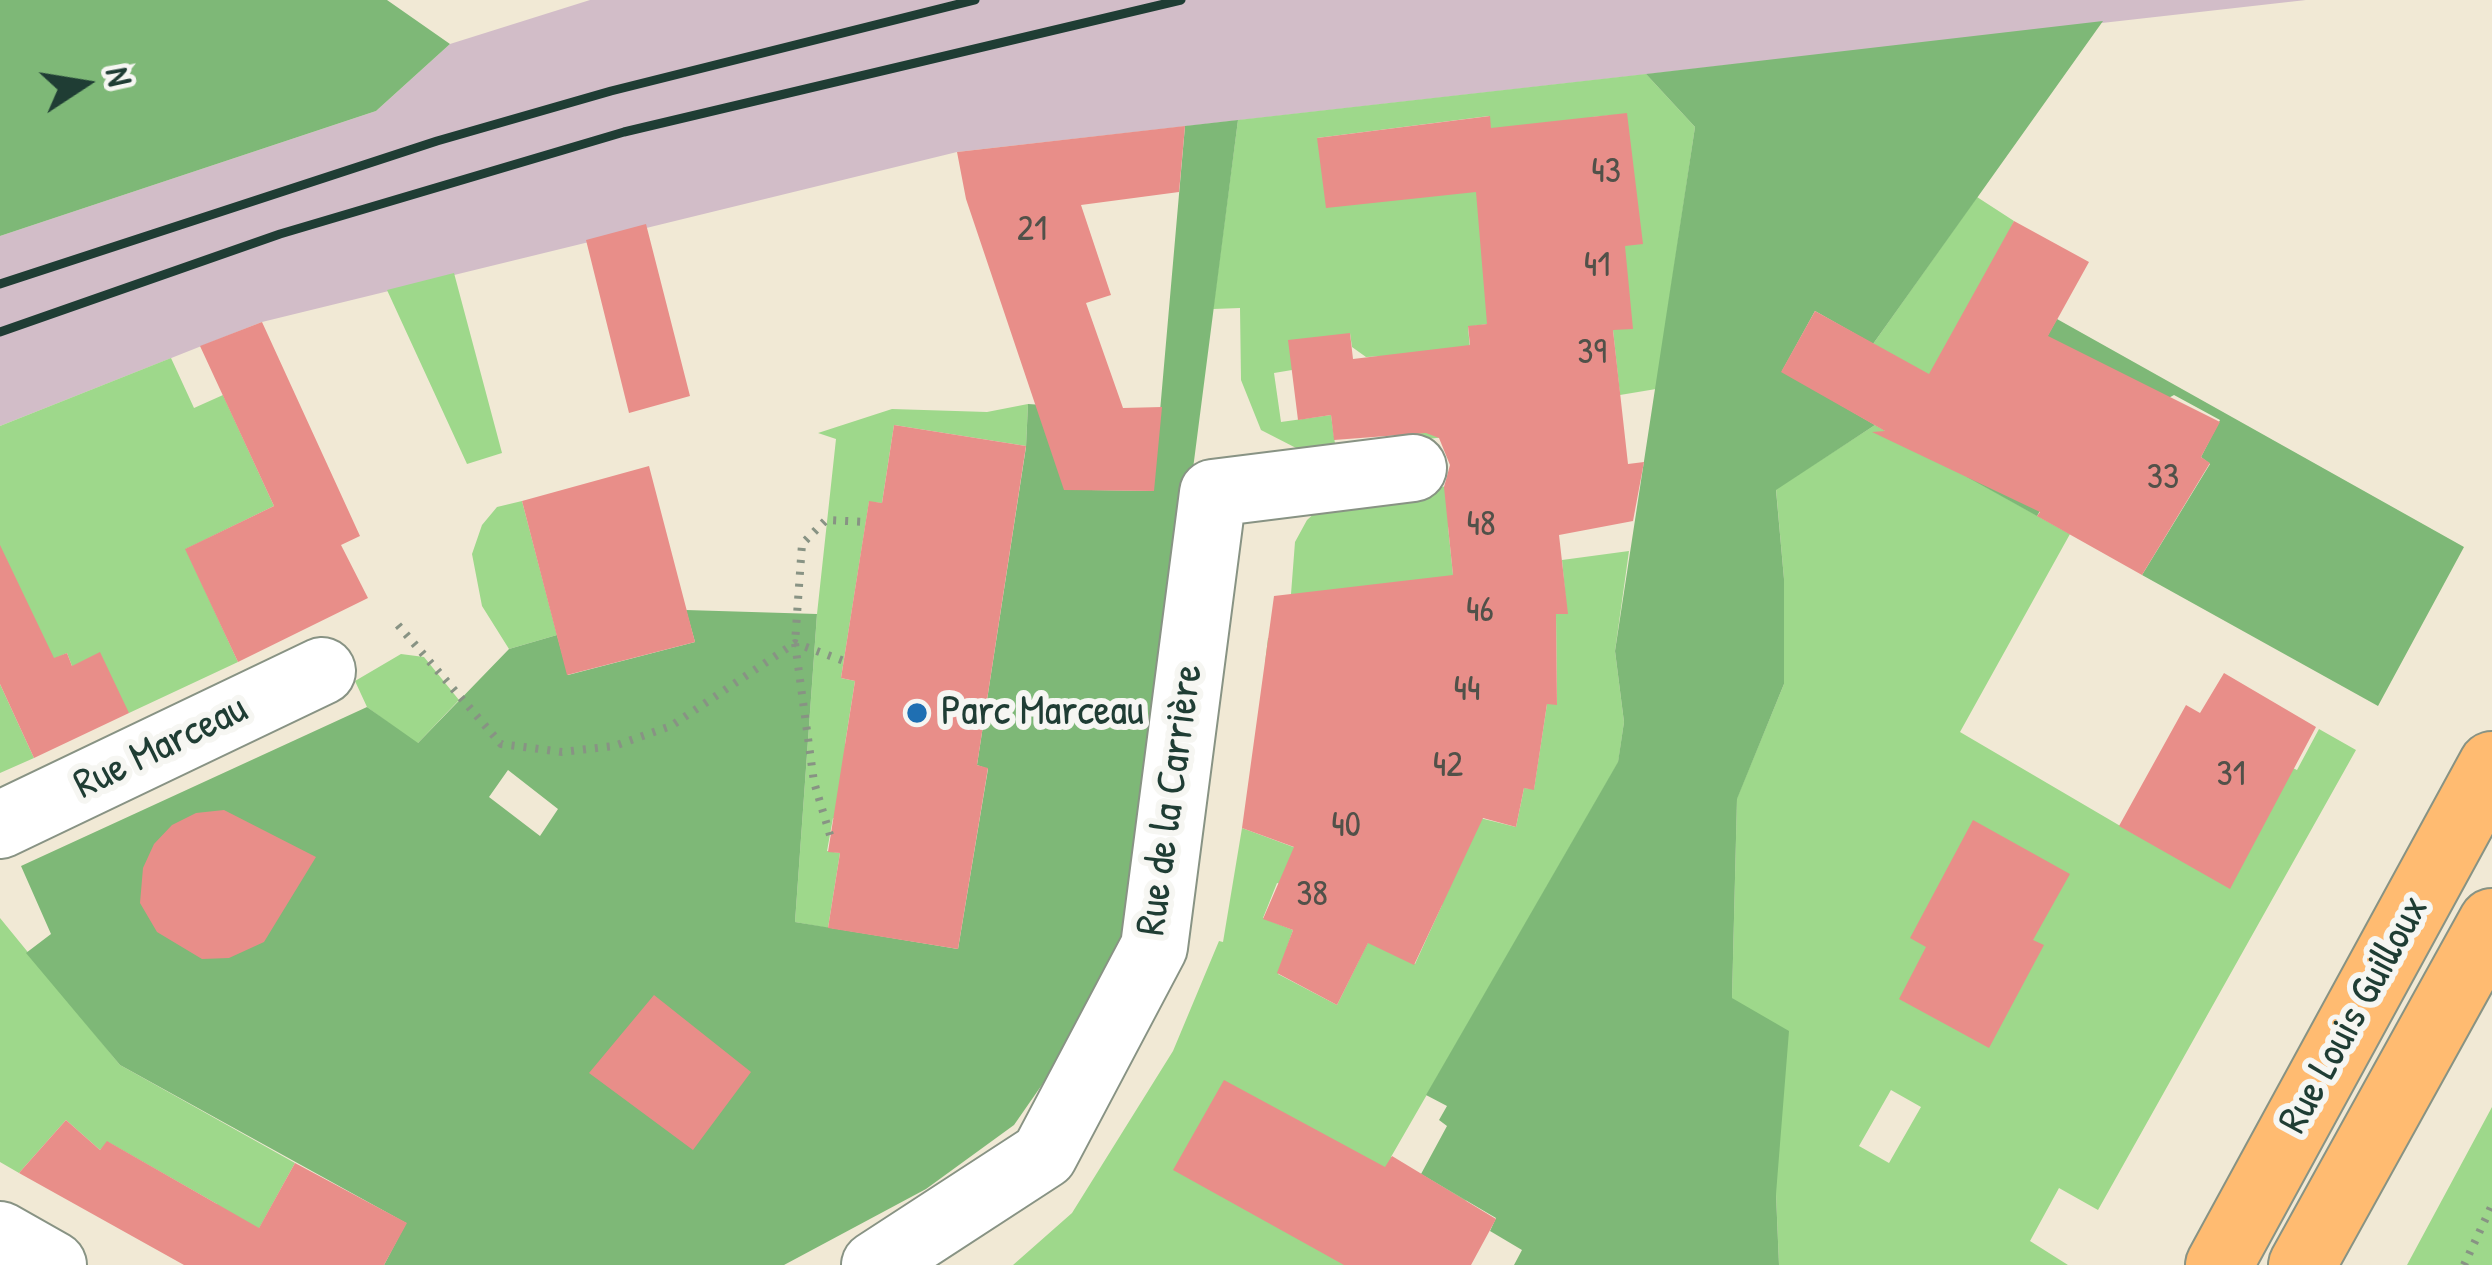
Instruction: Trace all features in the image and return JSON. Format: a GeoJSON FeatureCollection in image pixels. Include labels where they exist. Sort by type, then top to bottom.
{"type":"FeatureCollection","features":[{"type":"Feature","properties":{"kind":"main road","name":"Rue Louis Guilloux"},"geometry":{"type":"LineString","coordinates":[[2219,1265],[2492,765]]}},
{"type":"Feature","properties":{"kind":"main road","name":"Rue Louis Guilloux"},"geometry":{"type":"LineString","coordinates":[[2302,1265],[2492,922]]}},
{"type":"Feature","properties":{"kind":"street","name":"Rue de la Carrière"},"geometry":{"type":"LineString","coordinates":[[875,1265],[1044,1155],[1154,947],[1214,493],[1414,468]]}},
{"type":"Feature","properties":{"kind":"street","name":"Rue Marceau"},"geometry":{"type":"LineString","coordinates":[[0,826],[322,670]]}},
{"type":"Feature","properties":{"kind":"street"},"geometry":{"type":"LineString","coordinates":[[0,1235],[53,1265]]}},
{"type":"Feature","properties":{"kind":"path"},"geometry":{"type":"LineString","coordinates":[[830,835],[814,782],[795,643],[802,544],[826,520],[866,522]]}},
{"type":"Feature","properties":{"kind":"path"},"geometry":{"type":"LineString","coordinates":[[398,625],[501,744],[562,752],[614,746],[671,726],[795,643]]}},
{"type":"Feature","properties":{"kind":"path"},"geometry":{"type":"LineString","coordinates":[[795,643],[844,661]]}},
{"type":"Feature","properties":{"kind":"path"},"geometry":{"type":"LineString","coordinates":[[2464,1265],[2492,1205]]}},
{"type":"Feature","properties":{"kind":"shaded area"},"geometry":{"type":"Polygon","coordinates":[[[590,0],[2306,0],[957,152],[262,322],[0,426],[0,236],[376,111],[450,44],[590,0]]]}},
{"type":"Feature","properties":{"kind":"green space"},"geometry":{"type":"Polygon","coordinates":[[[0,0],[387,0],[450,44],[376,111],[0,236],[0,0]]]}},
{"type":"Feature","properties":{"kind":"green space"},"geometry":{"type":"Polygon","coordinates":[[[2103,21],[1873,344],[1815,311],[1782,371],[1875,425],[1776,490],[1784,579],[1784,684],[1737,799],[1732,998],[1789,1031],[1776,1194],[1779,1265],[1514,1265],[1522,1250],[1490,1231],[1496,1218],[1421,1174],[1447,1126],[1439,1120],[1447,1106],[1426,1095],[1618,762],[1624,722],[1615,651],[1695,127],[1646,74],[2103,21]]]}},
{"type":"Feature","properties":{"kind":"green space"},"geometry":{"type":"Polygon","coordinates":[[[1646,74],[1695,127],[1656,389],[1620,395],[1613,330],[1625,246],[1627,114],[1592,117],[1494,155],[1489,116],[1317,138],[1497,189],[1487,324],[1468,327],[1478,433],[1395,443],[1384,356],[1366,357],[1352,347],[1350,333],[1292,370],[1274,373],[1281,422],[1331,415],[1336,451],[1300,450],[1261,430],[1241,380],[1240,308],[1213,309],[1238,120],[1646,74]]]}},
{"type":"Feature","properties":{"kind":"green space"},"geometry":{"type":"Polygon","coordinates":[[[1238,120],[1190,492],[1122,935],[1080,1030],[1014,1125],[926,1189],[784,1265],[384,1265],[406,1223],[120,1065],[26,953],[51,934],[21,866],[367,707],[418,743],[509,649],[557,635],[568,675],[695,642],[686,610],[817,614],[795,922],[958,949],[988,769],[977,765],[1026,447],[1028,404],[1088,408],[1090,490],[1153,491],[1185,126],[1238,120]],[[508,770],[489,797],[540,836],[558,809],[508,770]]]}},
{"type":"Feature","properties":{"kind":"green space"},"geometry":{"type":"Polygon","coordinates":[[[1977,197],[2014,221],[1942,382],[1873,344],[1977,197]]]}},
{"type":"Feature","properties":{"kind":"green space"},"geometry":{"type":"Polygon","coordinates":[[[454,273],[502,453],[467,464],[387,290],[454,273]]]}},
{"type":"Feature","properties":{"kind":"green space"},"geometry":{"type":"Polygon","coordinates":[[[2057,319],[2464,547],[2378,706],[2142,575],[2210,464],[2201,457],[2220,420],[2174,395],[2077,448],[2037,516],[1967,477],[2057,319]]]}},
{"type":"Feature","properties":{"kind":"green space"},"geometry":{"type":"Polygon","coordinates":[[[171,358],[194,408],[223,395],[274,506],[186,549],[238,662],[129,713],[72,666],[67,653],[54,659],[0,591],[0,426],[171,358]]]}},
{"type":"Feature","properties":{"kind":"green space"},"geometry":{"type":"Polygon","coordinates":[[[1028,404],[1026,446],[894,425],[882,503],[869,502],[841,678],[855,681],[845,744],[844,820],[833,818],[827,851],[840,853],[828,928],[795,922],[817,614],[836,439],[818,433],[892,409],[987,412],[1028,404]]]}},
{"type":"Feature","properties":{"kind":"green space"},"geometry":{"type":"Polygon","coordinates":[[[1875,425],[2070,534],[1960,732],[2134,834],[2268,756],[2297,770],[2319,729],[2356,750],[2098,1210],[2059,1188],[2030,1241],[2068,1265],[1779,1265],[1776,1194],[1732,998],[1737,798],[1784,684],[1784,579],[1776,489],[1875,425]],[[1891,1090],[1859,1146],[1889,1163],[1921,1107],[1891,1090]]]}},
{"type":"Feature","properties":{"kind":"green space"},"geometry":{"type":"Polygon","coordinates":[[[1457,485],[1448,526],[1456,604],[1265,663],[1268,638],[1336,636],[1291,594],[1295,542],[1307,520],[1328,501],[1457,485]]]}},
{"type":"Feature","properties":{"kind":"green space"},"geometry":{"type":"Polygon","coordinates":[[[522,501],[557,635],[509,649],[482,606],[472,554],[482,525],[497,507],[522,501]]]}},
{"type":"Feature","properties":{"kind":"green space"},"geometry":{"type":"Polygon","coordinates":[[[1629,551],[1615,651],[1624,722],[1618,763],[1391,1157],[1466,1200],[1446,1236],[1400,1265],[1013,1265],[1072,1213],[1173,1051],[1219,941],[1223,942],[1242,828],[1304,851],[1290,886],[1277,883],[1263,918],[1293,930],[1278,974],[1337,1005],[1372,934],[1415,964],[1442,905],[1408,891],[1444,809],[1516,827],[1524,788],[1534,789],[1547,704],[1557,704],[1556,614],[1567,614],[1562,560],[1629,551]]]}},
{"type":"Feature","properties":{"kind":"green space"},"geometry":{"type":"Polygon","coordinates":[[[401,654],[424,657],[459,700],[417,744],[367,707],[355,681],[401,654]]]}},
{"type":"Feature","properties":{"kind":"green space"},"geometry":{"type":"Polygon","coordinates":[[[0,684],[34,758],[0,773],[0,684]]]}},
{"type":"Feature","properties":{"kind":"green space"},"geometry":{"type":"Polygon","coordinates":[[[0,918],[120,1065],[295,1163],[239,1265],[184,1265],[217,1204],[108,1142],[100,1150],[66,1120],[19,1173],[0,1162],[0,918]]]}},
{"type":"Feature","properties":{"kind":"green space"},"geometry":{"type":"Polygon","coordinates":[[[2492,1107],[2492,1265],[2407,1265],[2492,1107]]]}},
{"type":"Feature","properties":{"kind":"building"},"geometry":{"type":"Polygon","coordinates":[[[1627,113],[1643,244],[1625,246],[1633,329],[1613,330],[1628,464],[1644,462],[1633,521],[1559,535],[1568,614],[1556,614],[1557,705],[1547,704],[1534,790],[1524,788],[1516,827],[1483,818],[1414,965],[1368,943],[1337,1005],[1277,973],[1293,930],[1263,919],[1294,847],[1242,828],[1274,596],[1453,575],[1444,487],[1450,465],[1439,438],[1426,433],[1334,440],[1331,415],[1298,420],[1288,340],[1350,333],[1353,359],[1470,345],[1468,326],[1487,324],[1476,192],[1326,208],[1317,138],[1490,116],[1491,128],[1627,113]]]}},
{"type":"Feature","properties":{"kind":"building"},"geometry":{"type":"Polygon","coordinates":[[[1185,126],[1179,192],[1081,205],[1111,295],[1086,303],[1123,408],[1162,407],[1154,491],[1064,490],[966,199],[957,152],[1185,126]]]}},
{"type":"Feature","properties":{"kind":"building"},"geometry":{"type":"Polygon","coordinates":[[[2014,221],[2089,262],[2048,336],[2220,422],[2201,457],[2210,463],[2142,575],[2037,516],[2040,512],[1872,432],[1885,431],[1781,372],[1815,311],[1929,374],[2014,221]]]}},
{"type":"Feature","properties":{"kind":"building"},"geometry":{"type":"Polygon","coordinates":[[[646,224],[690,396],[629,413],[586,240],[646,224]]]}},
{"type":"Feature","properties":{"kind":"building"},"geometry":{"type":"Polygon","coordinates":[[[262,322],[360,536],[341,545],[368,598],[238,662],[185,549],[274,506],[200,346],[262,322]]]}},
{"type":"Feature","properties":{"kind":"building","name":"Parc Marceau"},"geometry":{"type":"Polygon","coordinates":[[[894,425],[1026,446],[977,765],[988,768],[958,949],[828,928],[840,853],[828,852],[855,681],[841,678],[869,501],[882,503],[894,425]]]}},
{"type":"Feature","properties":{"kind":"building"},"geometry":{"type":"Polygon","coordinates":[[[649,466],[695,642],[567,675],[522,501],[649,466]]]}},
{"type":"Feature","properties":{"kind":"building"},"geometry":{"type":"Polygon","coordinates":[[[0,545],[54,658],[67,653],[72,666],[100,652],[129,713],[34,758],[0,684],[0,545]]]}},
{"type":"Feature","properties":{"kind":"building"},"geometry":{"type":"Polygon","coordinates":[[[2224,673],[2316,727],[2230,889],[2119,826],[2186,705],[2200,713],[2224,673]]]}},
{"type":"Feature","properties":{"kind":"building"},"geometry":{"type":"Polygon","coordinates":[[[224,810],[316,857],[264,942],[229,958],[202,959],[157,932],[140,903],[143,868],[154,844],[172,825],[196,813],[224,810]]]}},
{"type":"Feature","properties":{"kind":"building"},"geometry":{"type":"Polygon","coordinates":[[[1973,820],[2070,874],[2033,940],[2044,945],[1989,1048],[1899,999],[1926,947],[1910,938],[1973,820]]]}},
{"type":"Feature","properties":{"kind":"building"},"geometry":{"type":"Polygon","coordinates":[[[654,995],[751,1072],[693,1150],[589,1073],[654,995]]]}},
{"type":"Feature","properties":{"kind":"building"},"geometry":{"type":"Polygon","coordinates":[[[1224,1080],[1385,1167],[1392,1156],[1496,1219],[1471,1265],[1344,1265],[1173,1170],[1224,1080]]]}},
{"type":"Feature","properties":{"kind":"building"},"geometry":{"type":"Polygon","coordinates":[[[66,1120],[100,1150],[107,1141],[259,1228],[295,1163],[407,1223],[384,1265],[184,1265],[19,1173],[66,1120]]]}},
{"type":"Feature","properties":{"kind":"railway"},"geometry":{"type":"LineString","coordinates":[[0,284],[437,141],[611,91],[975,0]]}},
{"type":"Feature","properties":{"kind":"railway"},"geometry":{"type":"LineString","coordinates":[[0,332],[280,234],[624,132],[1181,0]]}},
{"type":"Feature","properties":{"kind":"place","name":"Parc Marceau"},"geometry":{"type":"Point","coordinates":[917,713]}}]}
